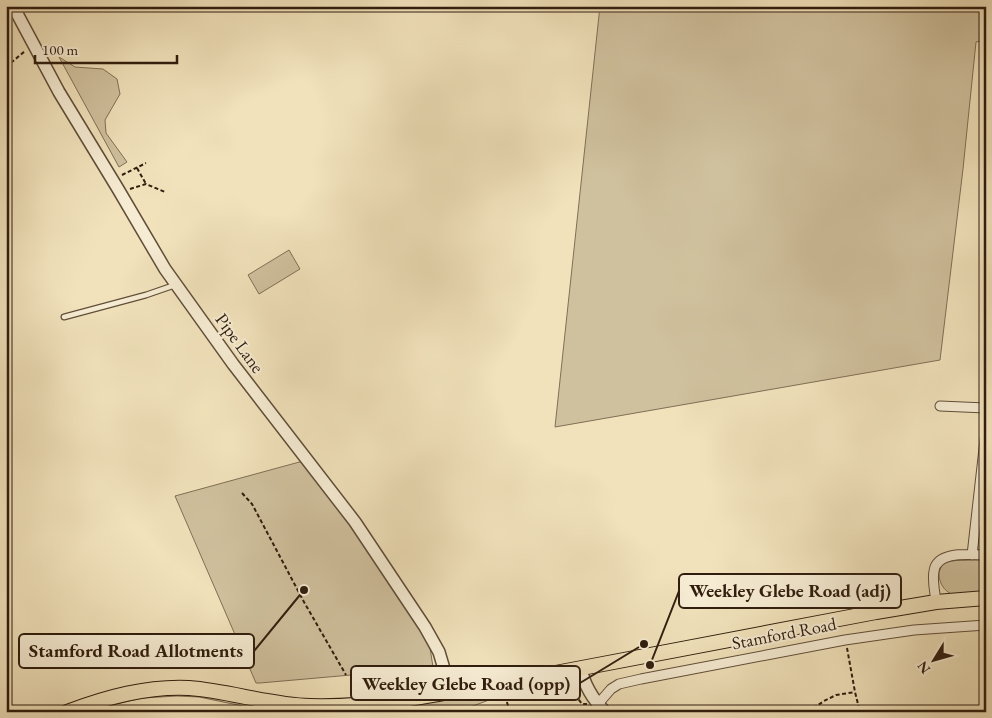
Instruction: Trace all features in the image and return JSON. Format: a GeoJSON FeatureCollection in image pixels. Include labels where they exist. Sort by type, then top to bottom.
{"type":"FeatureCollection","features":[{"type":"Feature","properties":{"kind":"main road","name":"Stamford Road"},"geometry":{"type":"LineString","coordinates":[[67,712],[117,695],[165,688],[190,688],[308,706],[361,704],[394,700],[451,692],[517,679],[525,682],[536,680],[545,675],[876,612],[936,602],[986,598]]}},
{"type":"Feature","properties":{"kind":"street","name":"Pipe Lane"},"geometry":{"type":"LineString","coordinates":[[13,6],[59,92],[166,269],[233,364],[355,522],[426,627],[439,652],[451,692]]}},
{"type":"Feature","properties":{"kind":"street"},"geometry":{"type":"LineString","coordinates":[[940,406],[986,408]]}},
{"type":"Feature","properties":{"kind":"street"},"geometry":{"type":"LineString","coordinates":[[972,555],[981,511],[986,431]]}},
{"type":"Feature","properties":{"kind":"street"},"geometry":{"type":"LineString","coordinates":[[936,602],[934,573],[935,567],[940,561],[951,555],[986,555]]}},
{"type":"Feature","properties":{"kind":"street","name":"Stamford Road"},"geometry":{"type":"LineString","coordinates":[[602,708],[611,689],[619,684],[641,679],[845,640],[914,630],[986,625]]}},
{"type":"Feature","properties":{"kind":"street"},"geometry":{"type":"LineString","coordinates":[[581,668],[587,687],[602,708]]}},
{"type":"Feature","properties":{"kind":"lane"},"geometry":{"type":"LineString","coordinates":[[64,317],[146,295],[176,284]]}},
{"type":"Feature","properties":{"kind":"path"},"geometry":{"type":"LineString","coordinates":[[6,67],[32,44]]}},
{"type":"Feature","properties":{"kind":"path"},"geometry":{"type":"LineString","coordinates":[[123,174],[146,162]]}},
{"type":"Feature","properties":{"kind":"path"},"geometry":{"type":"LineString","coordinates":[[137,168],[146,184],[164,192]]}},
{"type":"Feature","properties":{"kind":"path"},"geometry":{"type":"LineString","coordinates":[[131,188],[146,184]]}},
{"type":"Feature","properties":{"kind":"path"},"geometry":{"type":"LineString","coordinates":[[242,493],[252,504],[304,602],[346,675]]}},
{"type":"Feature","properties":{"kind":"path"},"geometry":{"type":"LineString","coordinates":[[846,645],[860,712]]}},
{"type":"Feature","properties":{"kind":"path"},"geometry":{"type":"LineString","coordinates":[[570,680],[576,696],[582,704]]}},
{"type":"Feature","properties":{"kind":"path"},"geometry":{"type":"LineString","coordinates":[[808,712],[836,695],[855,692]]}},
{"type":"Feature","properties":{"kind":"path"},"geometry":{"type":"LineString","coordinates":[[505,696],[510,712]]}},
{"type":"Feature","properties":{"kind":"shaded area"},"geometry":{"type":"Polygon","coordinates":[[[600,6],[986,6],[986,40],[976,42],[940,360],[555,427],[600,6]]]}},
{"type":"Feature","properties":{"kind":"shaded area"},"geometry":{"type":"Polygon","coordinates":[[[59,57],[75,67],[103,69],[117,79],[120,94],[105,120],[106,133],[127,162],[119,167],[59,57]]]}},
{"type":"Feature","properties":{"kind":"shaded area"},"geometry":{"type":"Polygon","coordinates":[[[289,250],[300,269],[259,294],[248,275],[289,250]]]}},
{"type":"Feature","properties":{"kind":"shaded area"},"geometry":{"type":"Polygon","coordinates":[[[303,461],[369,551],[423,633],[430,648],[433,667],[430,680],[419,688],[361,697],[351,675],[256,683],[175,496],[303,461]]]}},
{"type":"Feature","properties":{"kind":"shaded area"},"geometry":{"type":"Polygon","coordinates":[[[986,560],[986,592],[955,595],[946,591],[940,582],[939,572],[944,564],[950,561],[986,560]]]}},
{"type":"Feature","properties":{"kind":"shaded area"},"geometry":{"type":"Polygon","coordinates":[[[527,684],[528,688],[505,694],[457,712],[364,712],[364,709],[527,684]]]}},
{"type":"Feature","properties":{"kind":"shaded area"},"geometry":{"type":"Polygon","coordinates":[[[177,693],[357,710],[357,712],[272,712],[199,697],[177,696],[142,698],[108,706],[95,712],[83,712],[125,698],[177,693]]]}},
{"type":"Feature","properties":{"kind":"place","name":"Stamford Road Allotments"},"geometry":{"type":"Point","coordinates":[304,590]}},
{"type":"Feature","properties":{"kind":"place","name":"Weekley Glebe Road (opp)"},"geometry":{"type":"Point","coordinates":[644,644]}},
{"type":"Feature","properties":{"kind":"place","name":"Weekley Glebe Road (adj)"},"geometry":{"type":"Point","coordinates":[650,665]}}]}
